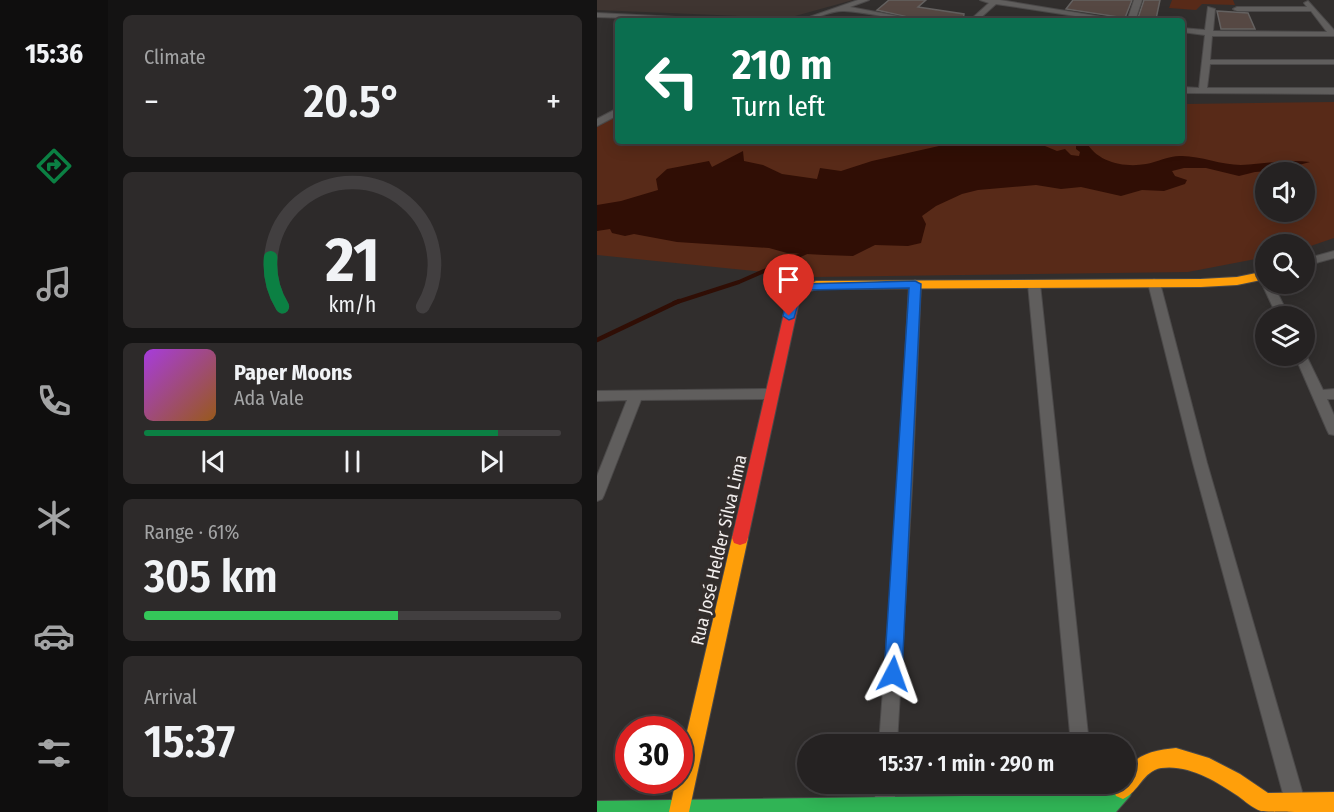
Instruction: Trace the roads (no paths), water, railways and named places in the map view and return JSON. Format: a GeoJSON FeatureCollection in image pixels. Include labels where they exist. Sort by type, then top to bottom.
{"type":"FeatureCollection","features":[{"type":"Feature","properties":{"kind":"street"},"geometry":{"type":"LineString","coordinates":[[812,18],[865,0]]}},
{"type":"Feature","properties":{"kind":"street"},"geometry":{"type":"LineString","coordinates":[[984,0],[1104,18]]}},
{"type":"Feature","properties":{"kind":"street"},"geometry":{"type":"LineString","coordinates":[[1132,18],[1138,0]]}},
{"type":"Feature","properties":{"kind":"street"},"geometry":{"type":"LineString","coordinates":[[1305,0],[1333,34]]}},
{"type":"Feature","properties":{"kind":"street"},"geometry":{"type":"LineString","coordinates":[[976,18],[995,1]]}},
{"type":"Feature","properties":{"kind":"street"},"geometry":{"type":"LineString","coordinates":[[841,8],[901,18]]}},
{"type":"Feature","properties":{"kind":"street"},"geometry":{"type":"LineString","coordinates":[[1203,90],[1211,9]]}},
{"type":"Feature","properties":{"kind":"street"},"geometry":{"type":"LineString","coordinates":[[1237,9],[1312,9]]}},
{"type":"Feature","properties":{"kind":"street"},"geometry":{"type":"LineString","coordinates":[[597,15],[656,18]]}},
{"type":"Feature","properties":{"kind":"street"},"geometry":{"type":"LineString","coordinates":[[1185,30],[1208,34],[1333,34]]}},
{"type":"Feature","properties":{"kind":"street"},"geometry":{"type":"LineString","coordinates":[[1205,62],[1334,62]]}},
{"type":"Feature","properties":{"kind":"street"},"geometry":{"type":"LineString","coordinates":[[1185,90],[1334,91]]}},
{"type":"Feature","properties":{"kind":"street"},"geometry":{"type":"LineString","coordinates":[[597,123],[615,113]]}},
{"type":"Feature","properties":{"kind":"street"},"geometry":{"type":"LineString","coordinates":[[1315,260],[1334,254]]}},
{"type":"Feature","properties":{"kind":"street"},"geometry":{"type":"LineString","coordinates":[[889,734],[905,487],[915,284],[1154,283],[1255,279]]}},
{"type":"Feature","properties":{"kind":"street"},"geometry":{"type":"LineString","coordinates":[[1154,283],[1200,463],[1297,807]]}},
{"type":"Feature","properties":{"kind":"street","name":"Rua José Helder Silva Lima"},"geometry":{"type":"LineString","coordinates":[[680,810],[794,296],[799,290],[816,285],[915,284]]}},
{"type":"Feature","properties":{"kind":"street"},"geometry":{"type":"LineString","coordinates":[[1034,284],[1079,734]]}},
{"type":"Feature","properties":{"kind":"street"},"geometry":{"type":"LineString","coordinates":[[1305,366],[1334,430]]}},
{"type":"Feature","properties":{"kind":"street"},"geometry":{"type":"LineString","coordinates":[[597,396],[772,394]]}},
{"type":"Feature","properties":{"kind":"street"},"geometry":{"type":"LineString","coordinates":[[1318,395],[1334,394]]}},
{"type":"Feature","properties":{"kind":"street"},"geometry":{"type":"LineString","coordinates":[[597,495],[636,395]]}},
{"type":"Feature","properties":{"kind":"street"},"geometry":{"type":"LineString","coordinates":[[597,811],[1115,808],[1139,769],[1157,759],[1176,758],[1202,765],[1233,781],[1262,808],[1297,807],[1334,802]]}},
{"type":"Feature","properties":{"kind":"street"},"geometry":{"type":"LineString","coordinates":[[884,809],[885,794]]}},
{"type":"Feature","properties":{"kind":"waterway"},"geometry":{"type":"LineString","coordinates":[[676,302],[739,282],[807,252]]}},
{"type":"Feature","properties":{"kind":"waterway"},"geometry":{"type":"LineString","coordinates":[[597,340],[676,302]]}}]}
